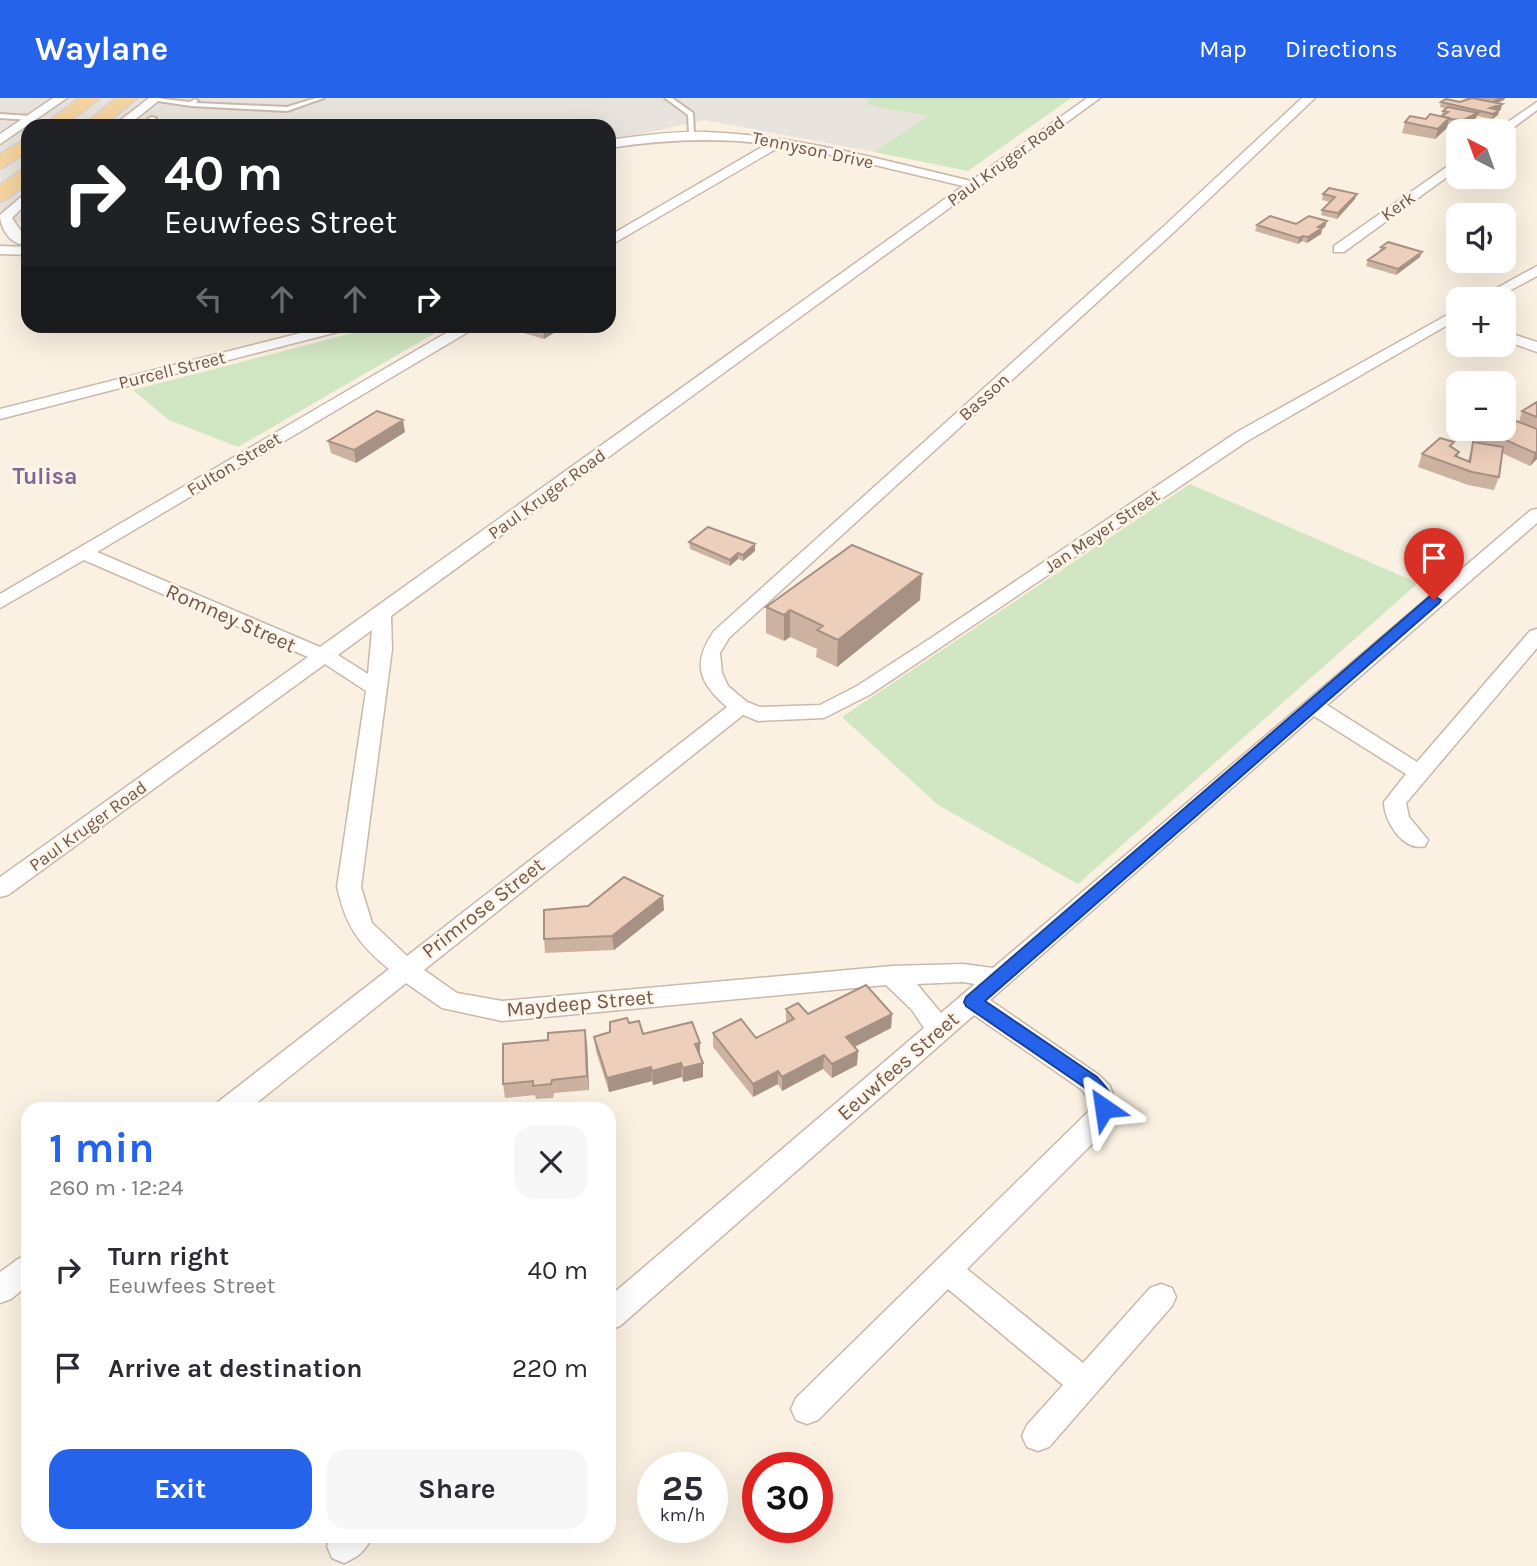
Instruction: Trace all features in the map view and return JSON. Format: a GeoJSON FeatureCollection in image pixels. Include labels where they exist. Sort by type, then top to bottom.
{"type":"FeatureCollection","features":[{"type":"Feature","properties":{"kind":"main road"},"geometry":{"type":"LineString","coordinates":[[62,119],[91,98]]}},
{"type":"Feature","properties":{"kind":"main road"},"geometry":{"type":"LineString","coordinates":[[100,119],[128,98]]}},
{"type":"Feature","properties":{"kind":"main road"},"geometry":{"type":"LineString","coordinates":[[0,163],[21,148]]}},
{"type":"Feature","properties":{"kind":"main road"},"geometry":{"type":"LineString","coordinates":[[0,195],[21,179]]}},
{"type":"Feature","properties":{"kind":"street"},"geometry":{"type":"LineString","coordinates":[[31,118],[61,98]]}},
{"type":"Feature","properties":{"kind":"street","name":"Paul Kruger Road"},"geometry":{"type":"LineString","coordinates":[[0,889],[1094,98]]}},
{"type":"Feature","properties":{"kind":"street","name":"Basson"},"geometry":{"type":"LineString","coordinates":[[740,707],[719,689],[712,673],[710,653],[722,635],[1168,230],[1309,98]]}},
{"type":"Feature","properties":{"kind":"street"},"geometry":{"type":"LineString","coordinates":[[128,119],[155,99]]}},
{"type":"Feature","properties":{"kind":"street"},"geometry":{"type":"LineString","coordinates":[[1516,120],[1537,105]]}},
{"type":"Feature","properties":{"kind":"street"},"geometry":{"type":"LineString","coordinates":[[0,140],[21,125]]}},
{"type":"Feature","properties":{"kind":"street","name":"Tennyson Drive"},"geometry":{"type":"LineString","coordinates":[[616,142],[646,136],[692,133],[781,141],[974,185]]}},
{"type":"Feature","properties":{"kind":"street"},"geometry":{"type":"LineString","coordinates":[[616,239],[781,141]]}},
{"type":"Feature","properties":{"kind":"street","name":"Kerk"},"geometry":{"type":"LineString","coordinates":[[1339,249],[1446,172]]}},
{"type":"Feature","properties":{"kind":"street"},"geometry":{"type":"LineString","coordinates":[[21,202],[5,217],[6,223],[21,240]]}},
{"type":"Feature","properties":{"kind":"street"},"geometry":{"type":"LineString","coordinates":[[0,239],[21,243]]}},
{"type":"Feature","properties":{"kind":"street"},"geometry":{"type":"LineString","coordinates":[[0,250],[21,245]]}},
{"type":"Feature","properties":{"kind":"street"},"geometry":{"type":"LineString","coordinates":[[1506,287],[1537,270]]}},
{"type":"Feature","properties":{"kind":"street","name":"Jan Meyer Street"},"geometry":{"type":"LineString","coordinates":[[740,707],[758,714],[824,711],[864,690],[1243,436],[1446,322]]}},
{"type":"Feature","properties":{"kind":"street","name":"Purcell Street"},"geometry":{"type":"LineString","coordinates":[[0,414],[317,333]]}},
{"type":"Feature","properties":{"kind":"street","name":"Fulton Street"},"geometry":{"type":"LineString","coordinates":[[0,603],[456,333]]}},
{"type":"Feature","properties":{"kind":"street"},"geometry":{"type":"LineString","coordinates":[[1516,340],[1537,347]]}},
{"type":"Feature","properties":{"kind":"street","name":"Eeuwfees Street"},"geometry":{"type":"LineString","coordinates":[[616,1310],[1537,514]]}},
{"type":"Feature","properties":{"kind":"street","name":"Romney Street"},"geometry":{"type":"LineString","coordinates":[[83,553],[356,672],[375,688]]}},
{"type":"Feature","properties":{"kind":"street","name":"Maydeep Street"},"geometry":{"type":"LineString","coordinates":[[382,613],[382,649],[349,887],[362,928],[405,969],[451,1001],[502,1011],[892,975],[963,973],[999,978]]}},
{"type":"Feature","properties":{"kind":"street"},"geometry":{"type":"LineString","coordinates":[[1417,840],[1394,809],[1395,802],[1537,635]]}},
{"type":"Feature","properties":{"kind":"street"},"geometry":{"type":"LineString","coordinates":[[1314,706],[1420,773]]}},
{"type":"Feature","properties":{"kind":"street","name":"Primrose Street"},"geometry":{"type":"LineString","coordinates":[[238,1102],[740,707]]}},
{"type":"Feature","properties":{"kind":"street"},"geometry":{"type":"LineString","coordinates":[[892,975],[922,1003],[939,1030]]}},
{"type":"Feature","properties":{"kind":"street"},"geometry":{"type":"LineString","coordinates":[[807,1409],[1098,1120],[1104,1108],[1101,1094],[1090,1082],[973,1002]]}},
{"type":"Feature","properties":{"kind":"street"},"geometry":{"type":"LineString","coordinates":[[947,1270],[1085,1384]]}},
{"type":"Feature","properties":{"kind":"street"},"geometry":{"type":"LineString","coordinates":[[0,1290],[21,1274]]}},
{"type":"Feature","properties":{"kind":"street"},"geometry":{"type":"LineString","coordinates":[[1038,1436],[1161,1297]]}},
{"type":"Feature","properties":{"kind":"lane"},"geometry":{"type":"LineString","coordinates":[[191,104],[199,98]]}},
{"type":"Feature","properties":{"kind":"lane"},"geometry":{"type":"LineString","coordinates":[[155,99],[191,104],[287,108],[321,98]]}},
{"type":"Feature","properties":{"kind":"lane"},"geometry":{"type":"LineString","coordinates":[[668,98],[691,114],[692,133]]}},
{"type":"Feature","properties":{"kind":"lane"},"geometry":{"type":"LineString","coordinates":[[0,116],[31,118]]}},
{"type":"Feature","properties":{"kind":"shaded area"},"geometry":{"type":"Polygon","coordinates":[[[0,98],[869,98],[868,105],[930,116],[874,152],[705,120],[616,139],[616,119],[21,119],[21,222],[0,221],[0,98]]]}},
{"type":"Feature","properties":{"kind":"green space"},"geometry":{"type":"Polygon","coordinates":[[[869,98],[1071,98],[968,171],[874,152],[929,116],[867,105],[869,98]]]}},
{"type":"Feature","properties":{"kind":"green space"},"geometry":{"type":"Polygon","coordinates":[[[353,333],[435,333],[238,447],[169,420],[133,390],[353,333]]]}},
{"type":"Feature","properties":{"kind":"green space"},"geometry":{"type":"Polygon","coordinates":[[[1190,484],[1418,583],[1078,884],[938,805],[842,717],[1190,484]]]}},
{"type":"Feature","properties":{"kind":"building"},"geometry":{"type":"Polygon","coordinates":[[[1472,98],[1502,104],[1490,108],[1499,110],[1493,114],[1441,102],[1446,99],[1460,102],[1472,98]]]}},
{"type":"Feature","properties":{"kind":"building"},"geometry":{"type":"Polygon","coordinates":[[[1448,107],[1478,113],[1465,119],[1448,119],[1442,116],[1448,112],[1443,111],[1448,107]]]}},
{"type":"Feature","properties":{"kind":"building"},"geometry":{"type":"Polygon","coordinates":[[[1430,114],[1449,118],[1438,129],[1405,122],[1410,116],[1426,119],[1430,114]]]}},
{"type":"Feature","properties":{"kind":"building"},"geometry":{"type":"Polygon","coordinates":[[[1329,188],[1357,194],[1338,213],[1322,210],[1335,197],[1323,194],[1329,188]]]}},
{"type":"Feature","properties":{"kind":"building"},"geometry":{"type":"Polygon","coordinates":[[[1270,216],[1296,224],[1309,216],[1327,221],[1318,227],[1322,228],[1308,237],[1299,238],[1257,225],[1270,216]]]}},
{"type":"Feature","properties":{"kind":"building"},"geometry":{"type":"Polygon","coordinates":[[[1388,242],[1422,252],[1398,269],[1368,260],[1385,248],[1381,247],[1388,242]]]}},
{"type":"Feature","properties":{"kind":"building"},"geometry":{"type":"Polygon","coordinates":[[[1537,402],[1537,417],[1522,411],[1537,402]]]}},
{"type":"Feature","properties":{"kind":"building"},"geometry":{"type":"Polygon","coordinates":[[[377,411],[403,420],[354,450],[328,441],[377,411]]]}},
{"type":"Feature","properties":{"kind":"building"},"geometry":{"type":"Polygon","coordinates":[[[1516,421],[1537,429],[1535,453],[1508,441],[1516,441],[1516,421]]]}},
{"type":"Feature","properties":{"kind":"building"},"geometry":{"type":"Polygon","coordinates":[[[1440,438],[1454,442],[1450,446],[1459,452],[1455,456],[1470,462],[1473,442],[1503,447],[1499,477],[1472,472],[1422,454],[1440,438]]]}},
{"type":"Feature","properties":{"kind":"building"},"geometry":{"type":"Polygon","coordinates":[[[708,527],[755,544],[743,555],[738,553],[730,560],[689,542],[708,527]]]}},
{"type":"Feature","properties":{"kind":"building"},"geometry":{"type":"Polygon","coordinates":[[[852,545],[922,574],[838,640],[817,630],[823,626],[790,610],[784,615],[766,607],[852,545]]]}},
{"type":"Feature","properties":{"kind":"building"},"geometry":{"type":"Polygon","coordinates":[[[624,877],[663,896],[612,936],[544,939],[544,910],[588,906],[624,877]]]}},
{"type":"Feature","properties":{"kind":"building"},"geometry":{"type":"Polygon","coordinates":[[[866,985],[892,1014],[846,1037],[858,1051],[832,1064],[824,1055],[782,1077],[778,1071],[753,1084],[713,1033],[741,1019],[756,1038],[794,1019],[786,1009],[798,1003],[808,1014],[866,985]]]}},
{"type":"Feature","properties":{"kind":"building"},"geometry":{"type":"Polygon","coordinates":[[[627,1018],[629,1023],[639,1021],[643,1034],[692,1022],[700,1043],[695,1044],[703,1063],[683,1068],[681,1063],[652,1071],[651,1067],[607,1078],[594,1037],[610,1032],[610,1022],[627,1018]]]}},
{"type":"Feature","properties":{"kind":"building"},"geometry":{"type":"Polygon","coordinates":[[[585,1030],[587,1076],[552,1080],[551,1084],[533,1086],[533,1081],[503,1084],[503,1044],[548,1040],[548,1033],[585,1030]]]}},
{"type":"Feature","properties":{"kind":"district","name":"Tulisa"},"geometry":{"type":"Point","coordinates":[45,476]}},
{"type":"Feature","properties":{"kind":"route"},"geometry":{"type":"LineString","coordinates":[[1104,1108],[1101,1094],[1090,1082],[973,1002],[1434,600]]}}]}
